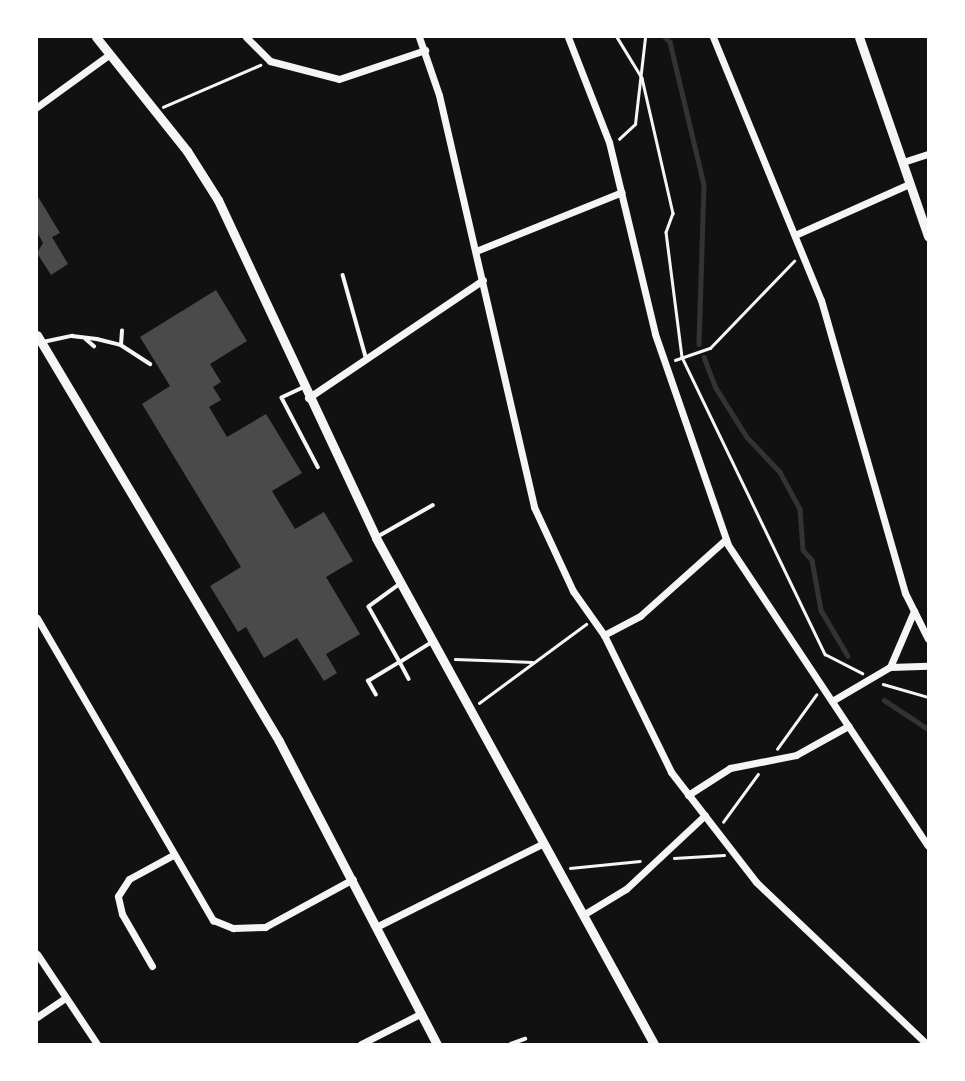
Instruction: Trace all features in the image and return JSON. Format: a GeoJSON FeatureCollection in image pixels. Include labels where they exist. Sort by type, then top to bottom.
{"type":"FeatureCollection","features":[{"type":"Feature","properties":{"kind":"street"},"geometry":{"type":"LineString","coordinates":[[96,37],[187,151],[229,220],[303,388],[376,538],[467,712],[654,1044]]}},
{"type":"Feature","properties":{"kind":"street"},"geometry":{"type":"LineString","coordinates":[[246,37],[270,61],[340,79],[425,50]]}},
{"type":"Feature","properties":{"kind":"street"},"geometry":{"type":"LineString","coordinates":[[419,37],[425,50],[476,251],[534,507],[573,591],[604,635],[671,772],[688,795],[756,882],[927,1044]]}},
{"type":"Feature","properties":{"kind":"street"},"geometry":{"type":"LineString","coordinates":[[568,37],[609,142],[665,363],[726,539],[928,846]]}},
{"type":"Feature","properties":{"kind":"street"},"geometry":{"type":"LineString","coordinates":[[713,37],[821,300],[905,593],[928,639]]}},
{"type":"Feature","properties":{"kind":"street"},"geometry":{"type":"LineString","coordinates":[[859,37],[928,236]]}},
{"type":"Feature","properties":{"kind":"street"},"geometry":{"type":"LineString","coordinates":[[37,107],[110,54]]}},
{"type":"Feature","properties":{"kind":"street"},"geometry":{"type":"LineString","coordinates":[[903,163],[928,154]]}},
{"type":"Feature","properties":{"kind":"street"},"geometry":{"type":"LineString","coordinates":[[795,235],[909,184]]}},
{"type":"Feature","properties":{"kind":"street"},"geometry":{"type":"LineString","coordinates":[[476,251],[622,192]]}},
{"type":"Feature","properties":{"kind":"street"},"geometry":{"type":"LineString","coordinates":[[308,398],[483,280]]}},
{"type":"Feature","properties":{"kind":"street"},"geometry":{"type":"LineString","coordinates":[[39,339],[279,741],[378,926],[437,1044]]}},
{"type":"Feature","properties":{"kind":"street"},"geometry":{"type":"LineString","coordinates":[[604,635],[640,616],[726,539]]}},
{"type":"Feature","properties":{"kind":"street"},"geometry":{"type":"LineString","coordinates":[[890,667],[914,611]]}},
{"type":"Feature","properties":{"kind":"street"},"geometry":{"type":"LineString","coordinates":[[37,618],[213,920],[233,928],[265,927],[353,880]]}},
{"type":"Feature","properties":{"kind":"street"},"geometry":{"type":"LineString","coordinates":[[832,701],[890,667],[928,666]]}},
{"type":"Feature","properties":{"kind":"street"},"geometry":{"type":"LineString","coordinates":[[688,795],[730,768],[796,755],[848,726]]}},
{"type":"Feature","properties":{"kind":"street"},"geometry":{"type":"LineString","coordinates":[[583,915],[626,889],[705,815]]}},
{"type":"Feature","properties":{"kind":"street"},"geometry":{"type":"LineString","coordinates":[[378,926],[542,844]]}},
{"type":"Feature","properties":{"kind":"street"},"geometry":{"type":"LineString","coordinates":[[152,966],[122,914],[118,897],[129,879],[173,855]]}},
{"type":"Feature","properties":{"kind":"street"},"geometry":{"type":"LineString","coordinates":[[37,954],[64,999],[97,1044]]}},
{"type":"Feature","properties":{"kind":"street"},"geometry":{"type":"LineString","coordinates":[[37,1017],[64,999]]}},
{"type":"Feature","properties":{"kind":"street"},"geometry":{"type":"LineString","coordinates":[[361,1044],[422,1013]]}},
{"type":"Feature","properties":{"kind":"lane"},"geometry":{"type":"LineString","coordinates":[[344,275],[367,358]]}},
{"type":"Feature","properties":{"kind":"lane"},"geometry":{"type":"LineString","coordinates":[[121,345],[122,331]]}},
{"type":"Feature","properties":{"kind":"lane"},"geometry":{"type":"LineString","coordinates":[[85,337],[94,346]]}},
{"type":"Feature","properties":{"kind":"lane"},"geometry":{"type":"LineString","coordinates":[[39,339],[85,337],[121,345],[150,365]]}},
{"type":"Feature","properties":{"kind":"lane"},"geometry":{"type":"LineString","coordinates":[[303,388],[282,398],[318,467]]}},
{"type":"Feature","properties":{"kind":"lane"},"geometry":{"type":"LineString","coordinates":[[376,538],[433,505]]}},
{"type":"Feature","properties":{"kind":"lane"},"geometry":{"type":"LineString","coordinates":[[401,584],[369,607],[409,678]]}},
{"type":"Feature","properties":{"kind":"lane"},"geometry":{"type":"LineString","coordinates":[[376,695],[368,681],[432,642]]}},
{"type":"Feature","properties":{"kind":"lane"},"geometry":{"type":"LineString","coordinates":[[511,1044],[525,1038]]}},
{"type":"Feature","properties":{"kind":"path"},"geometry":{"type":"LineString","coordinates":[[617,37],[642,78],[673,213],[666,232],[682,356],[825,654],[871,677],[928,697]]}},
{"type":"Feature","properties":{"kind":"path"},"geometry":{"type":"LineString","coordinates":[[609,142],[635,124],[645,37]]}},
{"type":"Feature","properties":{"kind":"path"},"geometry":{"type":"LineString","coordinates":[[154,111],[270,61]]}},
{"type":"Feature","properties":{"kind":"path"},"geometry":{"type":"LineString","coordinates":[[665,363],[710,348],[802,252]]}},
{"type":"Feature","properties":{"kind":"path"},"geometry":{"type":"LineString","coordinates":[[467,712],[592,620]]}},
{"type":"Feature","properties":{"kind":"path"},"geometry":{"type":"LineString","coordinates":[[441,658],[532,662]]}},
{"type":"Feature","properties":{"kind":"building"},"geometry":{"type":"Polygon","coordinates":[[[37,195],[60,233],[52,237],[68,264],[51,275],[37,253],[43,243],[37,232],[37,195]]]}},
{"type":"Feature","properties":{"kind":"building"},"geometry":{"type":"Polygon","coordinates":[[[216,290],[247,341],[210,364],[221,382],[213,387],[221,400],[209,407],[227,437],[266,414],[302,473],[272,491],[295,529],[324,512],[353,561],[326,577],[360,634],[326,654],[337,673],[324,681],[297,638],[264,658],[246,627],[238,632],[210,586],[241,567],[142,404],[170,386],[140,337],[216,290]]]}},
{"type":"Feature","properties":{"kind":"waterway"},"geometry":{"type":"LineString","coordinates":[[665,37],[670,42],[704,185],[699,344]]}},
{"type":"Feature","properties":{"kind":"waterway"},"geometry":{"type":"LineString","coordinates":[[704,357],[716,388],[747,437],[780,472],[800,509],[803,550],[812,560],[821,610],[848,656]]}},
{"type":"Feature","properties":{"kind":"waterway"},"geometry":{"type":"LineString","coordinates":[[884,700],[928,729]]}}]}
